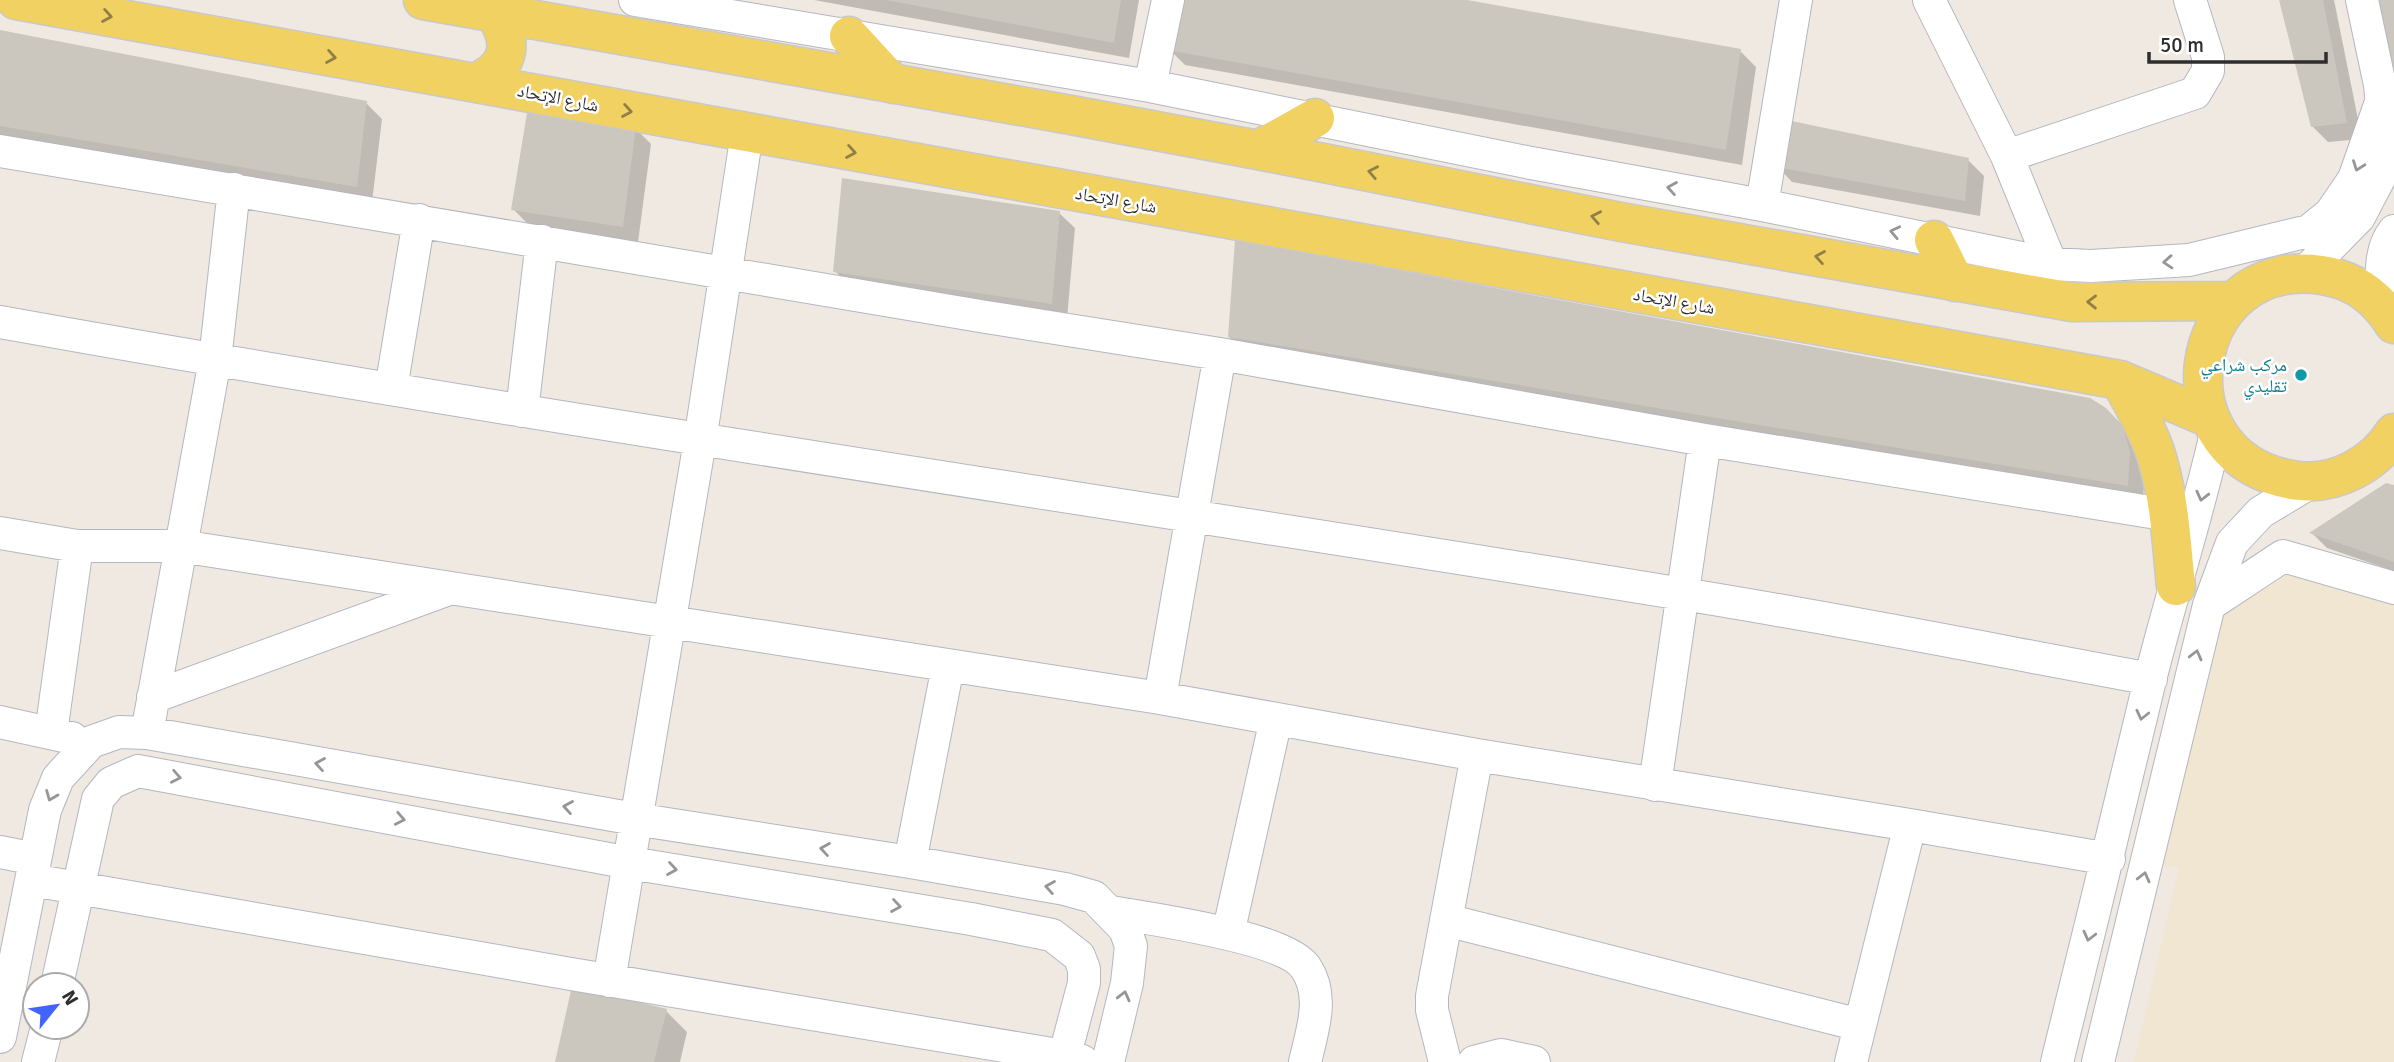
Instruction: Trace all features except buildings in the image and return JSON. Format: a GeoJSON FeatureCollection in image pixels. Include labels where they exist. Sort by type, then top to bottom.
{"type":"FeatureCollection","features":[{"type":"Feature","properties":{"kind":"main road","name":"شارع الإتحاد"},"geometry":{"type":"LineString","coordinates":[[16,0],[2120,380],[2213,424]]}},
{"type":"Feature","properties":{"kind":"main road"},"geometry":{"type":"LineString","coordinates":[[424,0],[1258,150],[1621,222],[2072,302],[2234,301]]}},
{"type":"Feature","properties":{"kind":"main road"},"geometry":{"type":"LineString","coordinates":[[475,83],[491,76],[502,62],[507,46],[504,28],[495,14]]}},
{"type":"Feature","properties":{"kind":"main road"},"geometry":{"type":"LineString","coordinates":[[849,36],[893,84]]}},
{"type":"Feature","properties":{"kind":"main road"},"geometry":{"type":"LineString","coordinates":[[1258,150],[1315,118]]}},
{"type":"Feature","properties":{"kind":"main road"},"geometry":{"type":"LineString","coordinates":[[1934,240],[1955,282]]}},
{"type":"Feature","properties":{"kind":"main road"},"geometry":{"type":"LineString","coordinates":[[2386,450],[2342,476],[2311,482],[2280,478],[2250,466],[2227,445],[2213,424],[2202,387],[2204,356],[2215,326],[2234,301],[2255,286],[2279,276],[2305,272],[2337,277],[2366,292],[2388,315]]}},
{"type":"Feature","properties":{"kind":"main road"},"geometry":{"type":"LineString","coordinates":[[2120,380],[2142,422],[2160,466],[2169,515],[2176,586]]}},
{"type":"Feature","properties":{"kind":"street"},"geometry":{"type":"LineString","coordinates":[[635,0],[772,11],[849,36],[1150,86],[2051,264],[2091,266],[2189,260],[2309,231],[2330,214],[2354,178],[2381,102]]}},
{"type":"Feature","properties":{"kind":"street"},"geometry":{"type":"LineString","coordinates":[[1150,86],[1168,0]]}},
{"type":"Feature","properties":{"kind":"street"},"geometry":{"type":"LineString","coordinates":[[1762,205],[1796,0]]}},
{"type":"Feature","properties":{"kind":"street"},"geometry":{"type":"LineString","coordinates":[[1929,0],[2007,156],[2051,264]]}},
{"type":"Feature","properties":{"kind":"street"},"geometry":{"type":"LineString","coordinates":[[2007,156],[2195,93],[2208,71],[2208,57],[2190,0]]}},
{"type":"Feature","properties":{"kind":"street"},"geometry":{"type":"LineString","coordinates":[[2305,272],[2359,217],[2383,171],[2385,137],[2381,102],[2362,0]]}},
{"type":"Feature","properties":{"kind":"street"},"geometry":{"type":"LineString","coordinates":[[609,981],[700,440],[747,133]]}},
{"type":"Feature","properties":{"kind":"street"},"geometry":{"type":"LineString","coordinates":[[0,151],[1220,354],[1704,440],[2169,515]]}},
{"type":"Feature","properties":{"kind":"street"},"geometry":{"type":"LineString","coordinates":[[147,733],[215,360],[234,189]]}},
{"type":"Feature","properties":{"kind":"street"},"geometry":{"type":"LineString","coordinates":[[391,389],[419,220]]}},
{"type":"Feature","properties":{"kind":"street"},"geometry":{"type":"LineString","coordinates":[[2388,315],[2382,265],[2388,239],[2394,231]]}},
{"type":"Feature","properties":{"kind":"street"},"geometry":{"type":"LineString","coordinates":[[522,411],[542,241]]}},
{"type":"Feature","properties":{"kind":"street"},"geometry":{"type":"LineString","coordinates":[[0,322],[700,440],[1682,594],[2151,679]]}},
{"type":"Feature","properties":{"kind":"street"},"geometry":{"type":"LineString","coordinates":[[1160,698],[1220,354]]}},
{"type":"Feature","properties":{"kind":"street"},"geometry":{"type":"LineString","coordinates":[[2057,1062],[2109,859],[2151,679],[2202,496],[2213,424]]}},
{"type":"Feature","properties":{"kind":"street"},"geometry":{"type":"LineString","coordinates":[[1655,785],[1704,440]]}},
{"type":"Feature","properties":{"kind":"street"},"geometry":{"type":"LineString","coordinates":[[2098,1062],[2209,605],[2232,543],[2261,512],[2311,482]]}},
{"type":"Feature","properties":{"kind":"street"},"geometry":{"type":"LineString","coordinates":[[0,533],[78,546],[180,546],[1160,698],[1477,755],[2109,859]]}},
{"type":"Feature","properties":{"kind":"street"},"geometry":{"type":"LineString","coordinates":[[51,733],[78,546]]}},
{"type":"Feature","properties":{"kind":"street"},"geometry":{"type":"LineString","coordinates":[[2209,605],[2283,555],[2394,588]]}},
{"type":"Feature","properties":{"kind":"street"},"geometry":{"type":"LineString","coordinates":[[153,697],[451,588]]}},
{"type":"Feature","properties":{"kind":"street"},"geometry":{"type":"LineString","coordinates":[[910,862],[948,666]]}},
{"type":"Feature","properties":{"kind":"street"},"geometry":{"type":"LineString","coordinates":[[1228,934],[1276,719]]}},
{"type":"Feature","properties":{"kind":"street"},"geometry":{"type":"LineString","coordinates":[[0,722],[91,742]]}},
{"type":"Feature","properties":{"kind":"street"},"geometry":{"type":"LineString","coordinates":[[2,1019],[45,810],[58,778],[91,742],[119,732],[147,733],[635,819],[910,862],[1094,897],[1125,929],[1131,946],[1127,983],[1108,1062]]}},
{"type":"Feature","properties":{"kind":"street"},"geometry":{"type":"LineString","coordinates":[[1445,1062],[1432,1010],[1432,996],[1477,755]]}},
{"type":"Feature","properties":{"kind":"street"},"geometry":{"type":"LineString","coordinates":[[0,852],[78,889],[1071,1060],[1084,983],[1084,969],[1079,956],[1052,935],[971,919],[630,863],[138,771],[111,783],[98,799],[78,889],[60,971]]}},
{"type":"Feature","properties":{"kind":"street"},"geometry":{"type":"LineString","coordinates":[[1851,1062],[1910,825]]}},
{"type":"Feature","properties":{"kind":"street"},"geometry":{"type":"LineString","coordinates":[[1111,912],[1228,934],[1288,952],[1306,967],[1318,1007],[1305,1062]]}},
{"type":"Feature","properties":{"kind":"street"},"geometry":{"type":"LineString","coordinates":[[1446,920],[1860,1025]]}},
{"type":"Feature","properties":{"kind":"street"},"geometry":{"type":"LineString","coordinates":[[38,1062],[43,1041]]}},
{"type":"Feature","properties":{"kind":"street"},"geometry":{"type":"LineString","coordinates":[[1474,1062],[1501,1055],[1534,1062]]}},
{"type":"Feature","properties":{"kind":"shaded area"},"geometry":{"type":"Polygon","coordinates":[[[2277,571],[2394,597],[2394,1062],[2134,1062],[2179,868],[2155,863],[2220,607],[2277,571]]]}},
{"type":"Feature","properties":{"kind":"place","name":"مركب شراعي تقليدي"},"geometry":{"type":"Point","coordinates":[2301,375]}}]}
